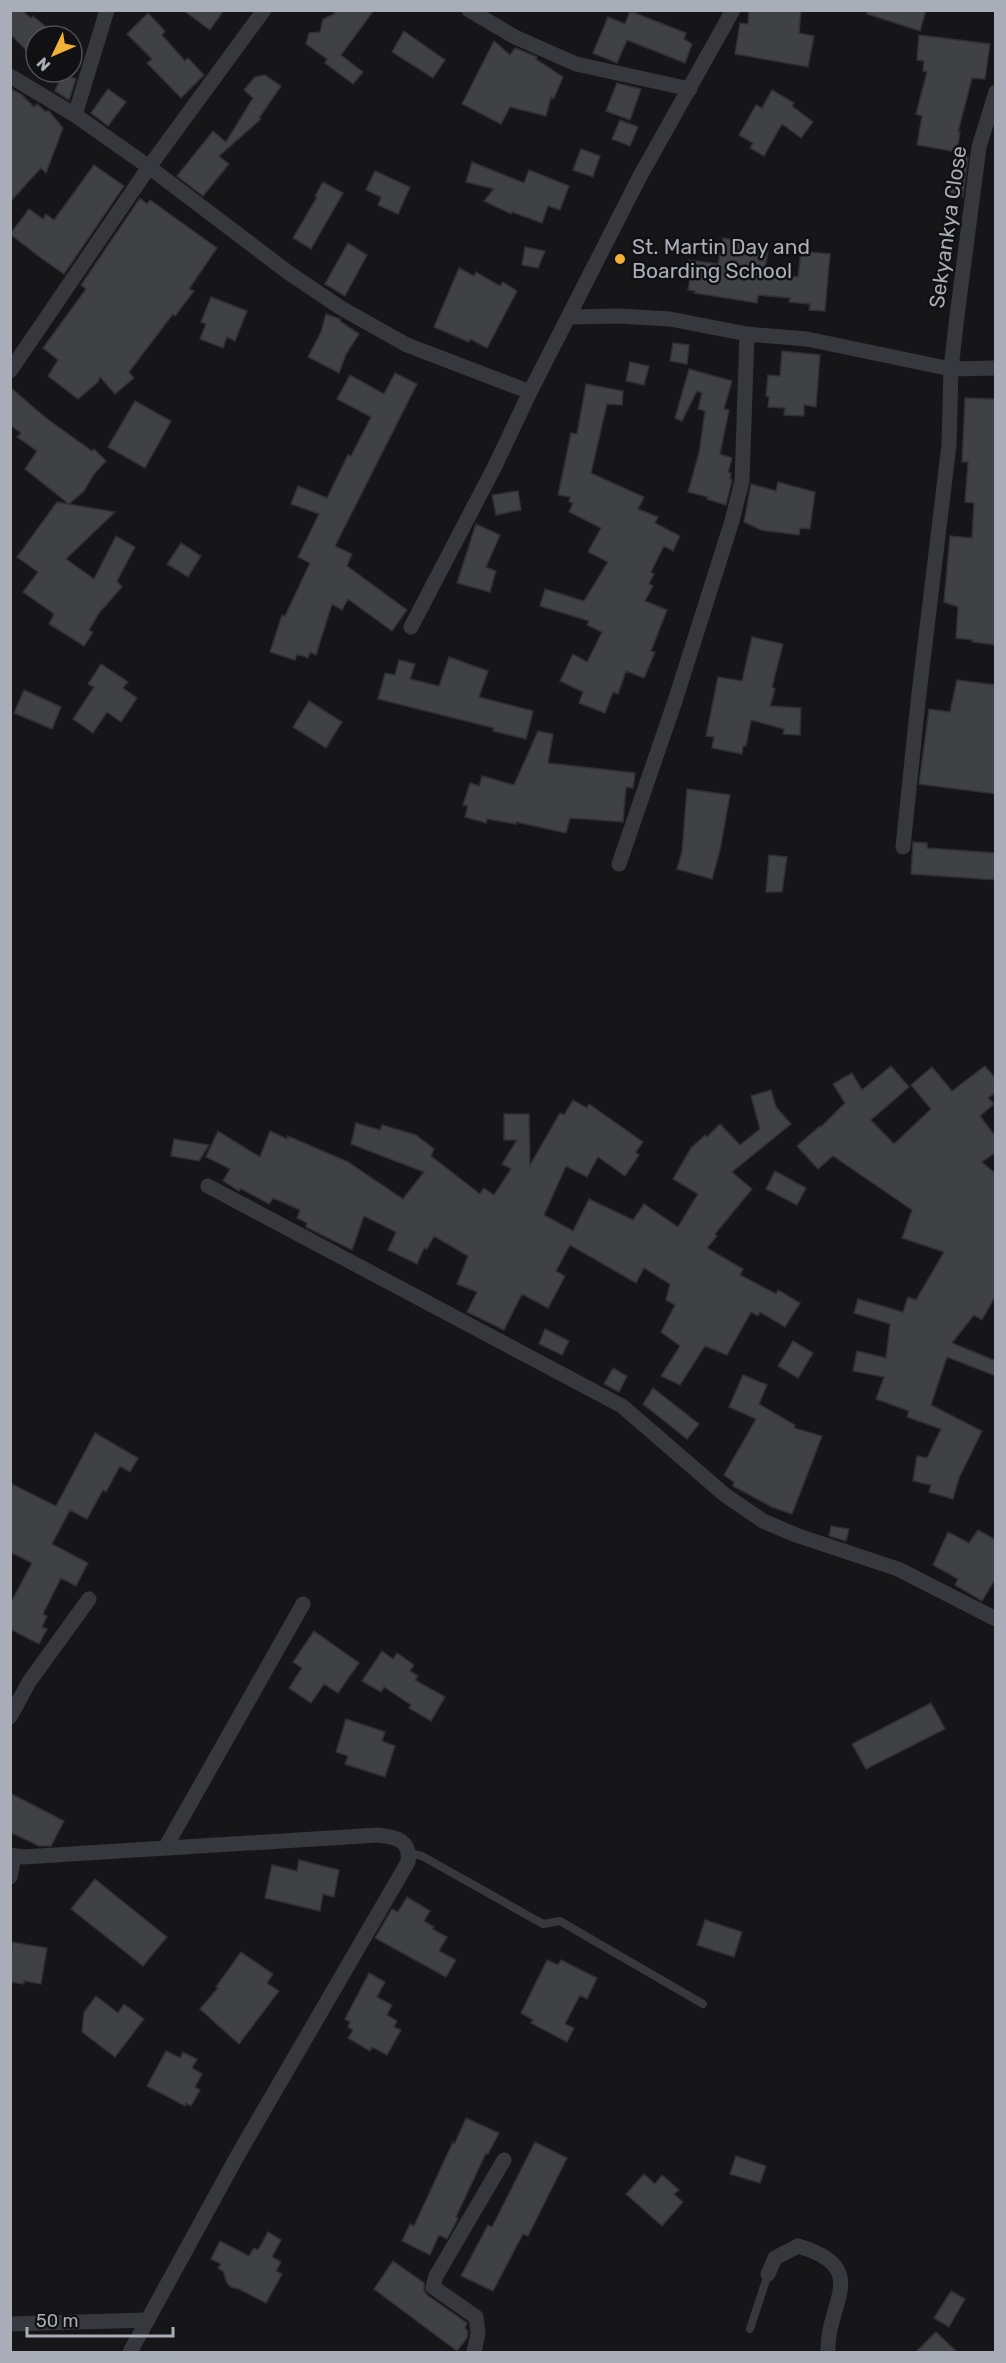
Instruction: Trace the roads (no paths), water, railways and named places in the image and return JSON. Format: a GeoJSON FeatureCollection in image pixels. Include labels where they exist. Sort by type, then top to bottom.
{"type":"FeatureCollection","features":[{"type":"Feature","properties":{"kind":"street"},"geometry":{"type":"LineString","coordinates":[[75,115],[107,10]]}},
{"type":"Feature","properties":{"kind":"street"},"geometry":{"type":"LineString","coordinates":[[10,371],[149,167],[264,10]]}},
{"type":"Feature","properties":{"kind":"street"},"geometry":{"type":"LineString","coordinates":[[469,10],[515,37],[576,64],[690,89]]}},
{"type":"Feature","properties":{"kind":"street"},"geometry":{"type":"LineString","coordinates":[[411,627],[495,466],[639,178],[733,10]]}},
{"type":"Feature","properties":{"kind":"street"},"geometry":{"type":"LineString","coordinates":[[10,76],[75,115],[149,167],[289,273],[341,308],[407,345],[530,392]]}},
{"type":"Feature","properties":{"kind":"street","name":"Sekyankya Close"},"geometry":{"type":"LineString","coordinates":[[903,847],[918,702],[950,445],[951,369],[979,147],[996,92]]}},
{"type":"Feature","properties":{"kind":"street"},"geometry":{"type":"LineString","coordinates":[[569,317],[620,316],[670,319],[747,334],[807,339],[951,369],[996,368]]}},
{"type":"Feature","properties":{"kind":"street"},"geometry":{"type":"LineString","coordinates":[[620,864],[675,701],[732,521],[742,481],[747,334]]}},
{"type":"Feature","properties":{"kind":"street"},"geometry":{"type":"LineString","coordinates":[[208,1186],[622,1406],[725,1495],[763,1521],[796,1535],[898,1569],[996,1619]]}},
{"type":"Feature","properties":{"kind":"street"},"geometry":{"type":"LineString","coordinates":[[10,1717],[29,1682],[89,1599]]}},
{"type":"Feature","properties":{"kind":"street"},"geometry":{"type":"LineString","coordinates":[[165,1848],[303,1604]]}},
{"type":"Feature","properties":{"kind":"street"},"geometry":{"type":"LineString","coordinates":[[10,1877],[12,1855],[378,1835],[399,1838],[407,1845],[410,1853],[408,1862],[239,2153],[130,2352]]}},
{"type":"Feature","properties":{"kind":"street"},"geometry":{"type":"LineString","coordinates":[[474,2352],[478,2333],[476,2318],[433,2287],[436,2276],[504,2160]]}},
{"type":"Feature","properties":{"kind":"street"},"geometry":{"type":"LineString","coordinates":[[768,2274],[775,2258],[798,2246],[818,2252],[835,2264],[842,2284],[828,2352]]}},
{"type":"Feature","properties":{"kind":"street"},"geometry":{"type":"LineString","coordinates":[[10,2324],[148,2319]]}},
{"type":"Feature","properties":{"kind":"lane"},"geometry":{"type":"LineString","coordinates":[[410,1853],[422,1856],[543,1924],[560,1920],[703,2004]]}},
{"type":"Feature","properties":{"kind":"lane"},"geometry":{"type":"LineString","coordinates":[[750,2329],[768,2274]]}},
{"type":"Feature","properties":{"kind":"place","name":"St. Martin Day and Boarding School"},"geometry":{"type":"Point","coordinates":[620,259]}}]}
